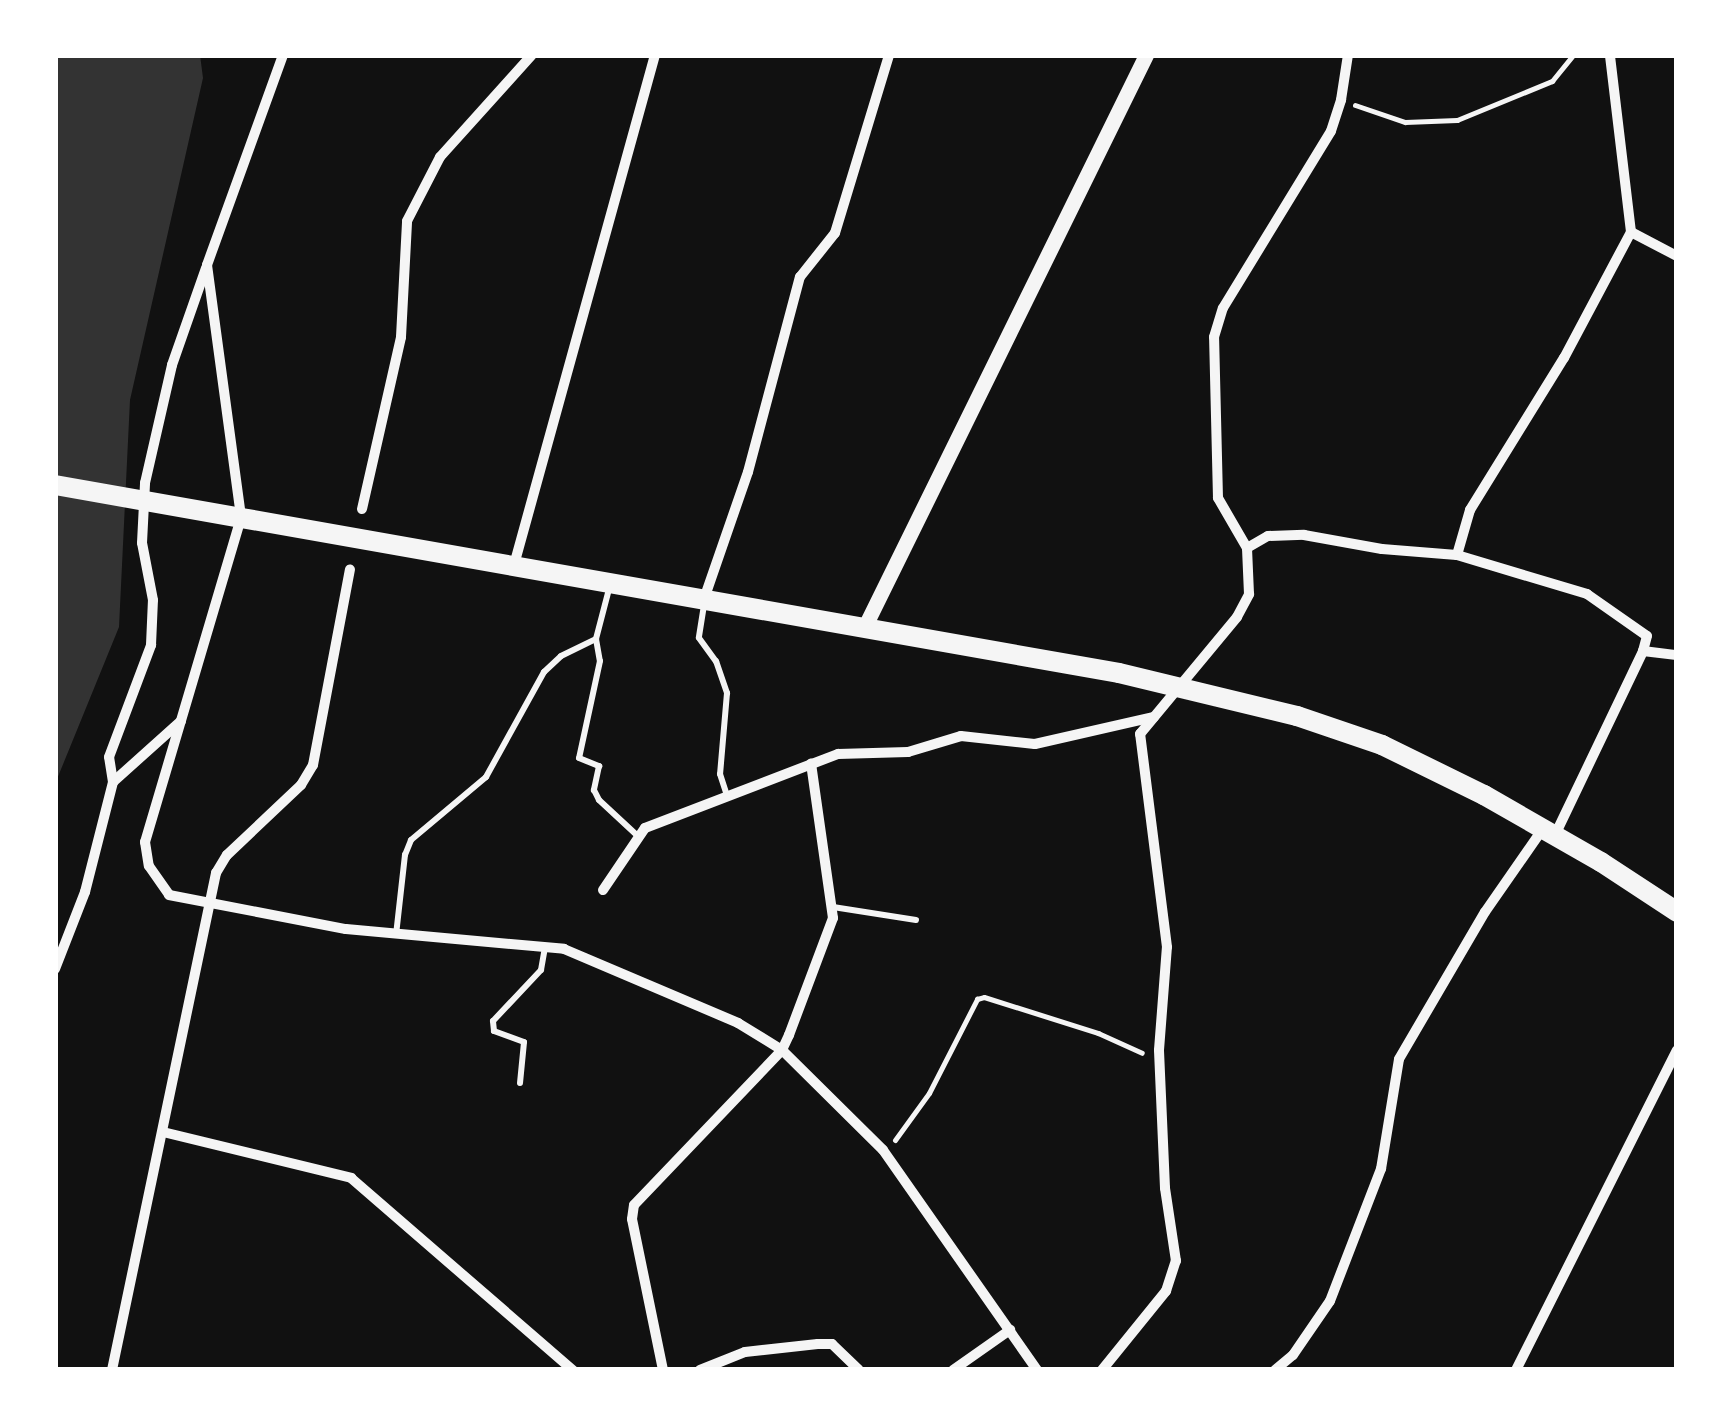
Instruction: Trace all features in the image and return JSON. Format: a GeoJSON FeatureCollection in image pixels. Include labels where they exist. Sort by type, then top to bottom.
{"type":"FeatureCollection","features":[{"type":"Feature","properties":{"kind":"highway"},"geometry":{"type":"LineString","coordinates":[[55,485],[1179,686],[1382,745],[1549,832],[1677,912]]}},
{"type":"Feature","properties":{"kind":"street"},"geometry":{"type":"LineString","coordinates":[[55,969],[85,892],[112,782],[109,757],[151,645],[153,600],[142,543],[145,483],[172,365],[284,55]]}},
{"type":"Feature","properties":{"kind":"street"},"geometry":{"type":"LineString","coordinates":[[362,509],[401,337],[406,221],[440,157],[532,55]]}},
{"type":"Feature","properties":{"kind":"street"},"geometry":{"type":"LineString","coordinates":[[513,566],[655,55]]}},
{"type":"Feature","properties":{"kind":"street"},"geometry":{"type":"LineString","coordinates":[[704,599],[748,472],[800,276],[835,232],[889,55]]}},
{"type":"Feature","properties":{"kind":"street"},"geometry":{"type":"LineString","coordinates":[[864,628],[1146,55]]}},
{"type":"Feature","properties":{"kind":"street"},"geometry":{"type":"LineString","coordinates":[[1102,1370],[1118,1357],[1166,1291],[1176,1261],[1165,1188],[1160,1057],[1167,947],[1140,734],[1237,616],[1249,594],[1248,548],[1218,498],[1214,337],[1224,308],[1331,131],[1342,100],[1348,55]]}},
{"type":"Feature","properties":{"kind":"street"},"geometry":{"type":"LineString","coordinates":[[1457,555],[1470,510],[1564,358],[1632,232],[1610,55]]}},
{"type":"Feature","properties":{"kind":"street"},"geometry":{"type":"LineString","coordinates":[[1632,232],[1677,256]]}},
{"type":"Feature","properties":{"kind":"street"},"geometry":{"type":"LineString","coordinates":[[207,265],[241,518],[145,842],[149,866],[169,895],[396,934],[546,946],[624,973],[738,1023],[782,1050],[883,1150],[1036,1370]]}},
{"type":"Feature","properties":{"kind":"street"},"geometry":{"type":"LineString","coordinates":[[1248,548],[1268,536],[1304,535],[1382,549],[1457,555],[1588,594],[1647,636],[1643,651],[1549,832],[1485,912],[1398,1059],[1380,1168],[1330,1301],[1293,1355],[1275,1370]]}},
{"type":"Feature","properties":{"kind":"street"},"geometry":{"type":"LineString","coordinates":[[112,1370],[213,902],[216,873],[227,855],[301,785],[313,764],[350,569]]}},
{"type":"Feature","properties":{"kind":"street"},"geometry":{"type":"LineString","coordinates":[[1643,651],[1677,656]]}},
{"type":"Feature","properties":{"kind":"street"},"geometry":{"type":"LineString","coordinates":[[603,890],[645,828],[698,812],[727,796],[838,754],[908,752],[961,736],[1035,744],[1133,718],[1154,717]]}},
{"type":"Feature","properties":{"kind":"street"},"geometry":{"type":"LineString","coordinates":[[112,782],[181,720]]}},
{"type":"Feature","properties":{"kind":"street"},"geometry":{"type":"LineString","coordinates":[[664,1370],[632,1219],[634,1205],[782,1050],[830,930],[833,907],[811,764]]}},
{"type":"Feature","properties":{"kind":"street"},"geometry":{"type":"LineString","coordinates":[[1516,1370],[1677,1050]]}},
{"type":"Feature","properties":{"kind":"street"},"geometry":{"type":"LineString","coordinates":[[163,1132],[351,1178],[573,1370]]}},
{"type":"Feature","properties":{"kind":"street"},"geometry":{"type":"LineString","coordinates":[[954,1370],[1010,1330]]}},
{"type":"Feature","properties":{"kind":"street"},"geometry":{"type":"LineString","coordinates":[[700,1370],[745,1352],[832,1344],[859,1370]]}},
{"type":"Feature","properties":{"kind":"lane"},"geometry":{"type":"LineString","coordinates":[[611,583],[596,638],[600,661],[578,758],[600,766],[594,790],[599,800],[639,837]]}},
{"type":"Feature","properties":{"kind":"lane"},"geometry":{"type":"LineString","coordinates":[[704,599],[699,638],[716,661],[726,694],[720,774],[727,796]]}},
{"type":"Feature","properties":{"kind":"lane"},"geometry":{"type":"LineString","coordinates":[[396,934],[405,855],[412,840],[486,777],[544,672],[561,656],[596,638]]}},
{"type":"Feature","properties":{"kind":"lane"},"geometry":{"type":"LineString","coordinates":[[833,907],[916,920]]}},
{"type":"Feature","properties":{"kind":"lane"},"geometry":{"type":"LineString","coordinates":[[520,1082],[524,1042],[494,1031],[493,1021],[541,970],[546,946]]}},
{"type":"Feature","properties":{"kind":"path"},"geometry":{"type":"LineString","coordinates":[[1342,100],[1405,122],[1457,120],[1552,81],[1573,55]]}},
{"type":"Feature","properties":{"kind":"path"},"geometry":{"type":"LineString","coordinates":[[883,1150],[903,1134],[929,1093],[978,999],[1098,1033],[1160,1057]]}},
{"type":"Feature","properties":{"kind":"shaded area"},"geometry":{"type":"Polygon","coordinates":[[[55,55],[200,55],[203,78],[130,400],[119,627],[55,784],[55,55]]]}}]}
